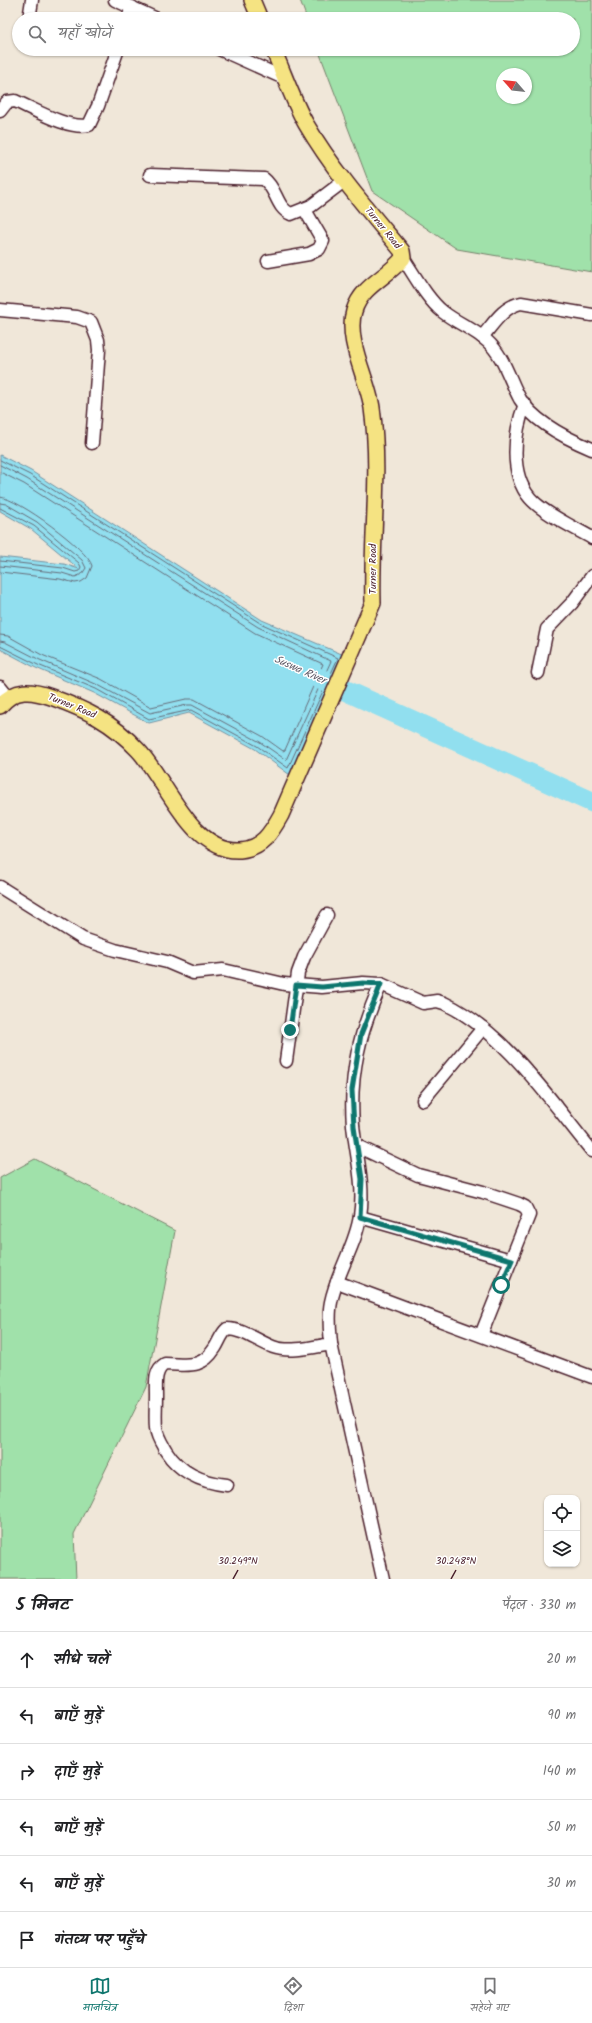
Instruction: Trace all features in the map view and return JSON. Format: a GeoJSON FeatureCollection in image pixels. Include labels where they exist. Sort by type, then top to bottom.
{"type":"FeatureCollection","features":[{"type":"Feature","properties":{"kind":"main road"},"geometry":{"type":"LineString","coordinates":[[252,0],[257,12]]}},
{"type":"Feature","properties":{"kind":"main road","name":"Turner Road"},"geometry":{"type":"LineString","coordinates":[[3,697],[27,691],[36,692],[82,708],[99,716],[120,731],[139,751],[186,818],[200,833],[223,848],[240,850],[251,848],[258,845],[273,830],[281,815],[373,603],[372,564],[376,487],[376,439],[372,406],[357,353],[352,328],[354,312],[364,292],[373,282],[396,267],[403,258],[402,251],[344,181],[306,124],[276,56]]}},
{"type":"Feature","properties":{"kind":"street"},"geometry":{"type":"LineString","coordinates":[[30,12],[32,0]]}},
{"type":"Feature","properties":{"kind":"street"},"geometry":{"type":"LineString","coordinates":[[115,0],[142,12]]}},
{"type":"Feature","properties":{"kind":"street"},"geometry":{"type":"LineString","coordinates":[[130,12],[132,7]]}},
{"type":"Feature","properties":{"kind":"street"},"geometry":{"type":"LineString","coordinates":[[0,111],[7,102],[15,101],[71,125],[82,127],[89,125],[95,113],[115,56]]}},
{"type":"Feature","properties":{"kind":"street"},"geometry":{"type":"LineString","coordinates":[[235,56],[286,79]]}},
{"type":"Feature","properties":{"kind":"street"},"geometry":{"type":"LineString","coordinates":[[150,175],[264,179],[270,184],[283,210],[291,214],[305,210],[344,181]]}},
{"type":"Feature","properties":{"kind":"street"},"geometry":{"type":"LineString","coordinates":[[268,262],[309,254],[319,249],[323,241],[305,210]]}},
{"type":"Feature","properties":{"kind":"street"},"geometry":{"type":"LineString","coordinates":[[403,258],[442,311],[482,337],[497,352],[525,404],[543,422],[562,435],[592,449]]}},
{"type":"Feature","properties":{"kind":"street"},"geometry":{"type":"LineString","coordinates":[[482,337],[503,312],[513,305],[521,303],[592,315]]}},
{"type":"Feature","properties":{"kind":"street"},"geometry":{"type":"LineString","coordinates":[[0,310],[77,317],[91,322],[98,340],[99,350],[92,443]]}},
{"type":"Feature","properties":{"kind":"street"},"geometry":{"type":"LineString","coordinates":[[525,404],[517,432],[516,456],[523,487],[530,498],[540,506],[592,538]]}},
{"type":"Feature","properties":{"kind":"street"},"geometry":{"type":"LineString","coordinates":[[538,673],[547,629],[572,603],[592,576]]}},
{"type":"Feature","properties":{"kind":"street"},"geometry":{"type":"LineString","coordinates":[[0,887],[83,939],[115,950],[167,962],[193,973],[223,970],[284,984],[322,987],[363,983],[381,984],[423,1003],[437,1001],[444,1003],[471,1018],[516,1059],[592,1151]]}},
{"type":"Feature","properties":{"kind":"street"},"geometry":{"type":"LineString","coordinates":[[286,1061],[298,973],[304,957],[327,915]]}},
{"type":"Feature","properties":{"kind":"street"},"geometry":{"type":"LineString","coordinates":[[381,984],[361,1034],[354,1073],[352,1107],[362,1179],[360,1217],[331,1302],[329,1324],[331,1344],[383,1579]]}},
{"type":"Feature","properties":{"kind":"street"},"geometry":{"type":"LineString","coordinates":[[423,1100],[483,1028]]}},
{"type":"Feature","properties":{"kind":"street"},"geometry":{"type":"LineString","coordinates":[[357,1146],[418,1175],[484,1192],[525,1207],[529,1214],[528,1220],[481,1335]]}},
{"type":"Feature","properties":{"kind":"street"},"geometry":{"type":"LineString","coordinates":[[360,1217],[512,1260]]}},
{"type":"Feature","properties":{"kind":"street"},"geometry":{"type":"LineString","coordinates":[[337,1282],[592,1377]]}},
{"type":"Feature","properties":{"kind":"street"},"geometry":{"type":"LineString","coordinates":[[227,1484],[205,1481],[179,1468],[160,1440],[156,1429],[156,1380],[160,1368],[165,1364],[184,1366],[200,1363],[207,1358],[227,1329],[239,1330],[274,1347],[307,1349],[331,1344]]}},
{"type":"Feature","properties":{"kind":"green space"},"geometry":{"type":"Polygon","coordinates":[[[300,0],[592,0],[592,272],[457,249],[372,191],[321,56],[580,56],[580,12],[304,12],[300,0]]]}},
{"type":"Feature","properties":{"kind":"green space"},"geometry":{"type":"Polygon","coordinates":[[[35,1159],[175,1231],[146,1387],[74,1534],[76,1579],[0,1579],[0,1178],[35,1159]]]}},
{"type":"Feature","properties":{"kind":"water"},"geometry":{"type":"Polygon","coordinates":[[[0,455],[31,471],[262,620],[344,655],[290,775],[255,749],[189,713],[149,723],[94,693],[36,668],[0,649],[0,557],[64,564],[79,569],[31,529],[0,511],[0,455]]]}},
{"type":"Feature","properties":{"kind":"waterway","name":"Suswa River"},"geometry":{"type":"LineString","coordinates":[[318,678],[592,802]]}},
{"type":"Feature","properties":{"kind":"route"},"geometry":{"type":"LineString","coordinates":[[290,1030],[296,985],[322,987],[363,983],[381,984],[361,1034],[352,1090],[354,1127],[362,1179],[362,1202],[360,1217],[512,1260],[501,1285]]}}]}
